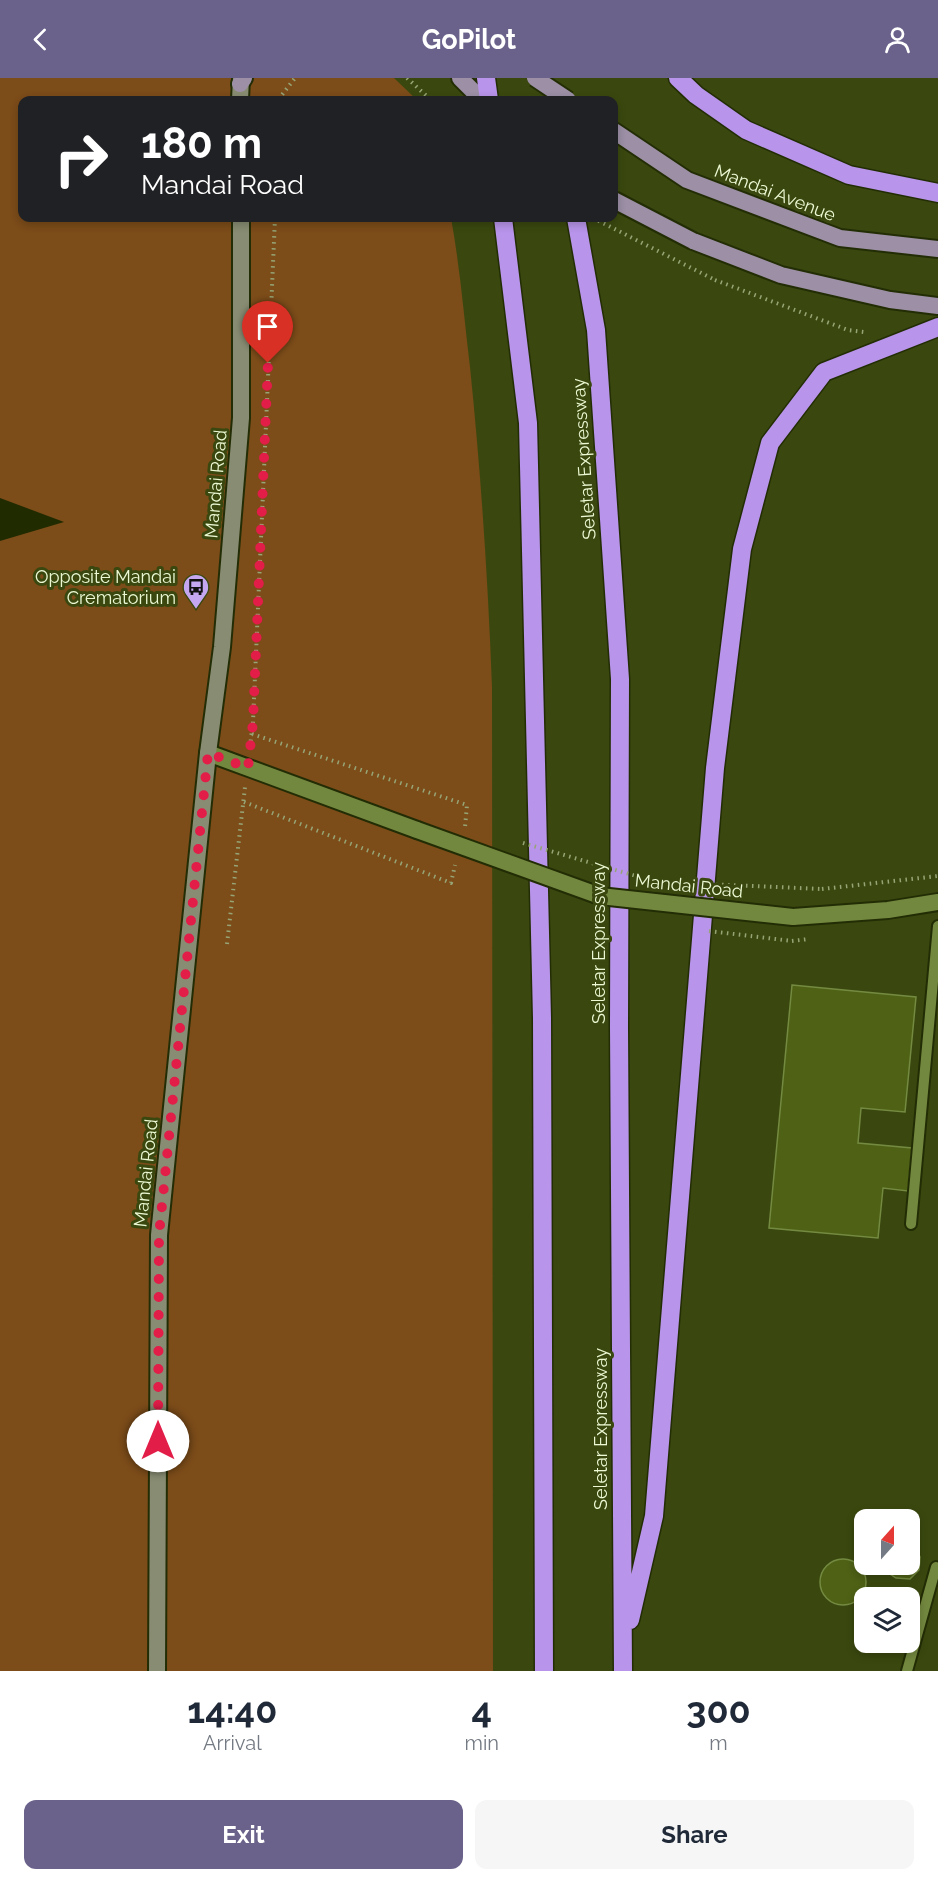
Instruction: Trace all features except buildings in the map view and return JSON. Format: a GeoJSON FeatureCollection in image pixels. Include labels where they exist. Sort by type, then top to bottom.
{"type":"FeatureCollection","features":[{"type":"Feature","properties":{"kind":"highway"},"geometry":{"type":"LineString","coordinates":[[486,78],[488,96]]}},
{"type":"Feature","properties":{"kind":"highway"},"geometry":{"type":"LineString","coordinates":[[550,78],[553,96]]}},
{"type":"Feature","properties":{"kind":"highway"},"geometry":{"type":"LineString","coordinates":[[678,78],[696,95],[746,130],[849,175],[938,194]]}},
{"type":"Feature","properties":{"kind":"highway"},"geometry":{"type":"LineString","coordinates":[[503,222],[528,423],[542,1018],[544,1671]]}},
{"type":"Feature","properties":{"kind":"highway","name":"Seletar Expressway"},"geometry":{"type":"LineString","coordinates":[[577,222],[596,330],[620,679],[619,1027],[623,1671]]}},
{"type":"Feature","properties":{"kind":"highway"},"geometry":{"type":"LineString","coordinates":[[623,1650],[654,1516],[715,768],[742,549],[770,443],[824,372],[938,327]]}},
{"type":"Feature","properties":{"kind":"main road"},"geometry":{"type":"LineString","coordinates":[[460,78],[478,96]]}},
{"type":"Feature","properties":{"kind":"main road"},"geometry":{"type":"LineString","coordinates":[[535,78],[562,96]]}},
{"type":"Feature","properties":{"kind":"main road","name":"Mandai Avenue"},"geometry":{"type":"LineString","coordinates":[[618,134],[687,180],[840,238],[938,249]]}},
{"type":"Feature","properties":{"kind":"main road"},"geometry":{"type":"LineString","coordinates":[[618,202],[693,241],[781,275],[890,300],[938,306]]}},
{"type":"Feature","properties":{"kind":"main road","name":"Mandai Road"},"geometry":{"type":"LineString","coordinates":[[157,1671],[159,1235],[208,753],[222,648],[241,417],[241,222]]}},
{"type":"Feature","properties":{"kind":"street","name":"Mandai Road"},"geometry":{"type":"LineString","coordinates":[[208,753],[600,896],[793,917],[888,910],[938,902]]}},
{"type":"Feature","properties":{"kind":"lane"},"geometry":{"type":"LineString","coordinates":[[911,1224],[938,926]]}},
{"type":"Feature","properties":{"kind":"lane"},"geometry":{"type":"LineString","coordinates":[[907,1671],[936,1567]]}},
{"type":"Feature","properties":{"kind":"path"},"geometry":{"type":"LineString","coordinates":[[281,96],[295,78]]}},
{"type":"Feature","properties":{"kind":"path"},"geometry":{"type":"LineString","coordinates":[[407,78],[426,96]]}},
{"type":"Feature","properties":{"kind":"path"},"geometry":{"type":"LineString","coordinates":[[227,944],[252,734],[275,222]]}},
{"type":"Feature","properties":{"kind":"path"},"geometry":{"type":"LineString","coordinates":[[601,222],[715,280],[848,330],[868,332]]}},
{"type":"Feature","properties":{"kind":"path"},"geometry":{"type":"LineString","coordinates":[[252,734],[467,805],[465,828]]}},
{"type":"Feature","properties":{"kind":"path"},"geometry":{"type":"LineString","coordinates":[[244,802],[451,883],[454,865],[465,869]]}},
{"type":"Feature","properties":{"kind":"path"},"geometry":{"type":"LineString","coordinates":[[523,843],[646,879]]}},
{"type":"Feature","properties":{"kind":"path"},"geometry":{"type":"LineString","coordinates":[[693,884],[822,889],[938,876]]}},
{"type":"Feature","properties":{"kind":"shaded area"},"geometry":{"type":"Polygon","coordinates":[[[0,78],[394,78],[413,96],[18,96],[18,222],[452,222],[462,292],[478,447],[492,687],[493,1671],[0,1671],[0,78]]]}},
{"type":"Feature","properties":{"kind":"shaded area"},"geometry":{"type":"Polygon","coordinates":[[[0,498],[64,522],[0,541],[0,498]]]}},
{"type":"Feature","properties":{"kind":"place","name":"Opposite Mandai Crematorium"},"geometry":{"type":"Point","coordinates":[196,610]}},
{"type":"Feature","properties":{"kind":"route"},"geometry":{"type":"LineString","coordinates":[[158,1441],[159,1235],[208,753],[248,768],[253,722],[268,363]]}}]}
